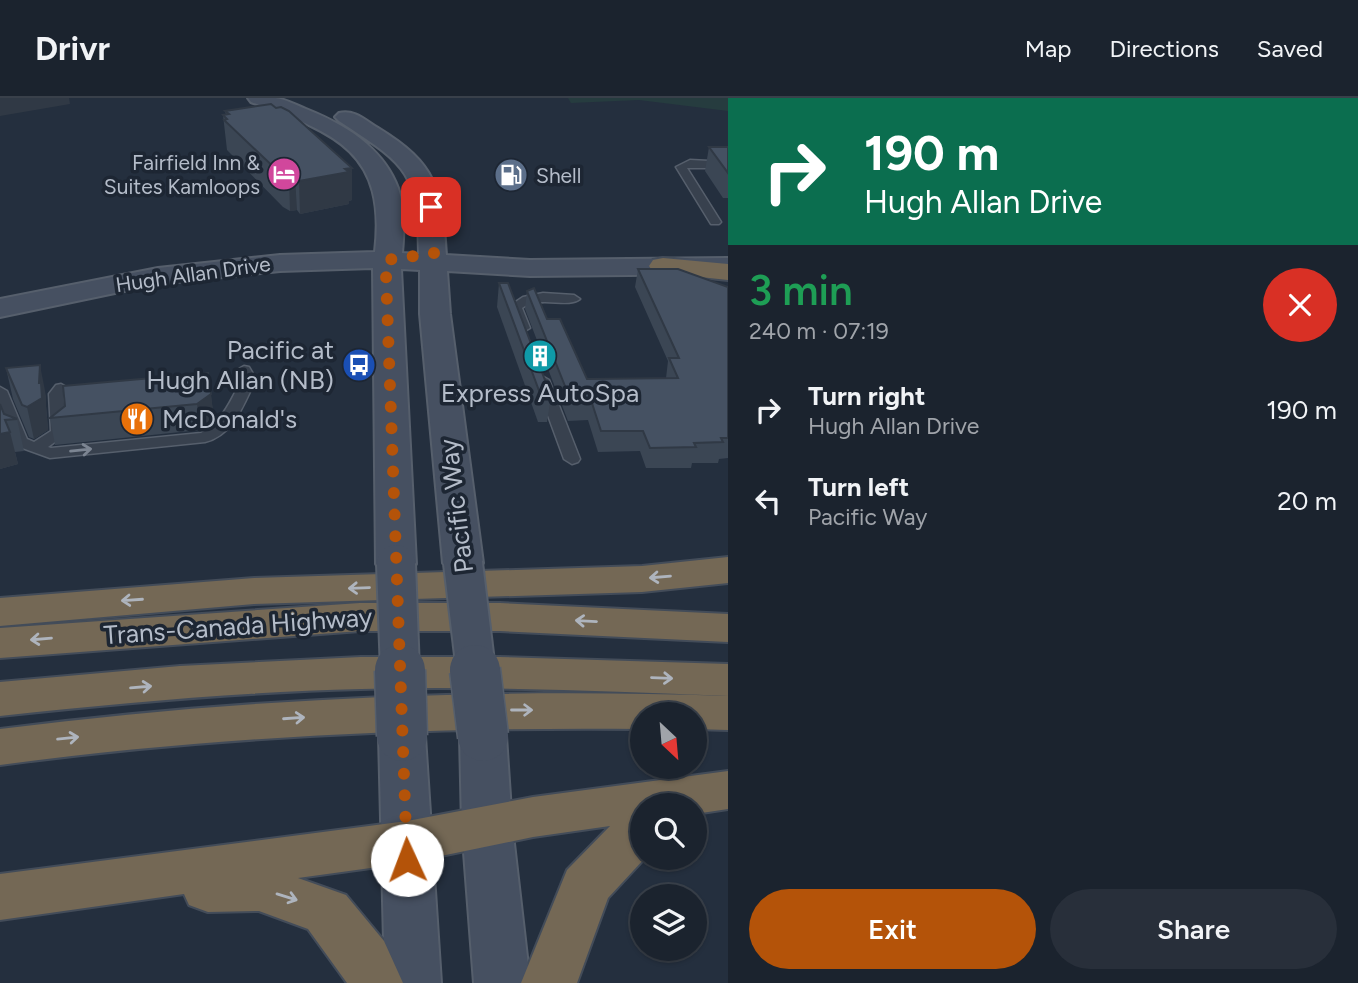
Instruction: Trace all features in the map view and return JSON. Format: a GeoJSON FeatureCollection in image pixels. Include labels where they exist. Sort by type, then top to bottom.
{"type":"FeatureCollection","features":[{"type":"Feature","properties":{"kind":"highway"},"geometry":{"type":"LineString","coordinates":[[663,266],[728,272]]}},
{"type":"Feature","properties":{"kind":"highway"},"geometry":{"type":"LineString","coordinates":[[0,612],[254,591],[642,579],[728,570]]}},
{"type":"Feature","properties":{"kind":"highway","name":"Trans-Canada Highway"},"geometry":{"type":"LineString","coordinates":[[0,643],[360,617],[500,617],[728,628]]}},
{"type":"Feature","properties":{"kind":"highway","name":"Trans-Canada Highway"},"geometry":{"type":"LineString","coordinates":[[0,699],[213,681],[362,673],[593,675],[728,680]]}},
{"type":"Feature","properties":{"kind":"highway"},"geometry":{"type":"LineString","coordinates":[[0,747],[75,737],[364,714],[513,710],[728,713]]}},
{"type":"Feature","properties":{"kind":"highway"},"geometry":{"type":"LineString","coordinates":[[0,900],[407,842],[487,826],[713,795]]}},
{"type":"Feature","properties":{"kind":"highway"},"geometry":{"type":"LineString","coordinates":[[550,983],[586,886],[630,840]]}},
{"type":"Feature","properties":{"kind":"highway"},"geometry":{"type":"LineString","coordinates":[[0,900],[260,888],[327,912],[364,959],[375,983]]}},
{"type":"Feature","properties":{"kind":"main road"},"geometry":{"type":"LineString","coordinates":[[258,98],[310,120],[349,141],[364,153],[380,174],[391,208],[387,316],[414,983]]}},
{"type":"Feature","properties":{"kind":"main road","name":"Pacific Way"},"geometry":{"type":"LineString","coordinates":[[299,98],[338,113],[382,137],[398,150],[416,170],[431,207],[435,314],[483,736],[487,826],[502,983]]}},
{"type":"Feature","properties":{"kind":"main road"},"geometry":{"type":"LineString","coordinates":[[310,120],[338,113]]}},
{"type":"Feature","properties":{"kind":"main road","name":"Hugh Allan Drive"},"geometry":{"type":"LineString","coordinates":[[0,308],[158,275],[269,263],[728,251]]}},
{"type":"Feature","properties":{"kind":"main road","name":"Hugh Allan Drive"},"geometry":{"type":"LineString","coordinates":[[434,259],[530,268],[728,266]]}},
{"type":"Feature","properties":{"kind":"main road"},"geometry":{"type":"LineString","coordinates":[[435,314],[468,280],[530,268]]}},
{"type":"Feature","properties":{"kind":"main road"},"geometry":{"type":"LineString","coordinates":[[158,275],[310,272],[329,274],[362,288],[387,316]]}},
{"type":"Feature","properties":{"kind":"lane"},"geometry":{"type":"LineString","coordinates":[[715,222],[681,167],[691,163],[728,165]]}},
{"type":"Feature","properties":{"kind":"lane"},"geometry":{"type":"LineString","coordinates":[[529,345],[515,307],[520,302],[554,297],[574,299]]}},
{"type":"Feature","properties":{"kind":"lane"},"geometry":{"type":"LineString","coordinates":[[0,391],[20,442],[50,453],[205,437],[224,427],[249,379],[244,370]]}},
{"type":"Feature","properties":{"kind":"lane"},"geometry":{"type":"LineString","coordinates":[[539,370],[572,459]]}},
{"type":"Feature","properties":{"kind":"lane"},"geometry":{"type":"LineString","coordinates":[[35,448],[59,433],[56,394],[61,388]]}},
{"type":"Feature","properties":{"kind":"green space"},"geometry":{"type":"Polygon","coordinates":[[[568,98],[728,98],[728,111],[639,100],[571,103],[568,98]]]}},
{"type":"Feature","properties":{"kind":"building"},"geometry":{"type":"Polygon","coordinates":[[[271,104],[289,111],[352,168],[345,169],[349,172],[299,181],[295,177],[289,178],[281,174],[224,120],[227,119],[223,115],[229,114],[225,111],[271,104]]]}},
{"type":"Feature","properties":{"kind":"building"},"geometry":{"type":"Polygon","coordinates":[[[709,147],[728,147],[728,173],[709,147]]]}},
{"type":"Feature","properties":{"kind":"building"},"geometry":{"type":"Polygon","coordinates":[[[638,269],[678,269],[728,287],[728,438],[721,438],[723,442],[694,443],[696,447],[650,448],[643,431],[601,431],[591,400],[571,401],[527,291],[534,288],[547,319],[560,319],[587,379],[678,378],[669,358],[679,358],[638,269]]]}},
{"type":"Feature","properties":{"kind":"building"},"geometry":{"type":"Polygon","coordinates":[[[499,283],[508,283],[551,396],[541,396],[499,283]]]}},
{"type":"Feature","properties":{"kind":"building"},"geometry":{"type":"Polygon","coordinates":[[[40,365],[42,398],[27,407],[22,405],[6,368],[40,365]]]}},
{"type":"Feature","properties":{"kind":"building"},"geometry":{"type":"Polygon","coordinates":[[[208,373],[211,394],[197,404],[50,418],[65,406],[63,386],[208,373]]]}},
{"type":"Feature","properties":{"kind":"building"},"geometry":{"type":"Polygon","coordinates":[[[0,404],[4,414],[17,419],[5,420],[10,432],[0,434],[0,404]]]}},
{"type":"Feature","properties":{"kind":"place","name":"Fairfield Inn & Suites Kamloops"},"geometry":{"type":"Point","coordinates":[284,174]}},
{"type":"Feature","properties":{"kind":"place","name":"Shell"},"geometry":{"type":"Point","coordinates":[511,175]}},
{"type":"Feature","properties":{"kind":"place","name":"Express AutoSpa"},"geometry":{"type":"Point","coordinates":[540,356]}},
{"type":"Feature","properties":{"kind":"place","name":"Pacific at Hugh Allan (NB)"},"geometry":{"type":"Point","coordinates":[359,365]}},
{"type":"Feature","properties":{"kind":"place","name":"McDonald's"},"geometry":{"type":"Point","coordinates":[137,419]}},
{"type":"Feature","properties":{"kind":"route"},"geometry":{"type":"LineString","coordinates":[[407,860],[386,275],[387,260],[434,253],[431,207]]}}]}
